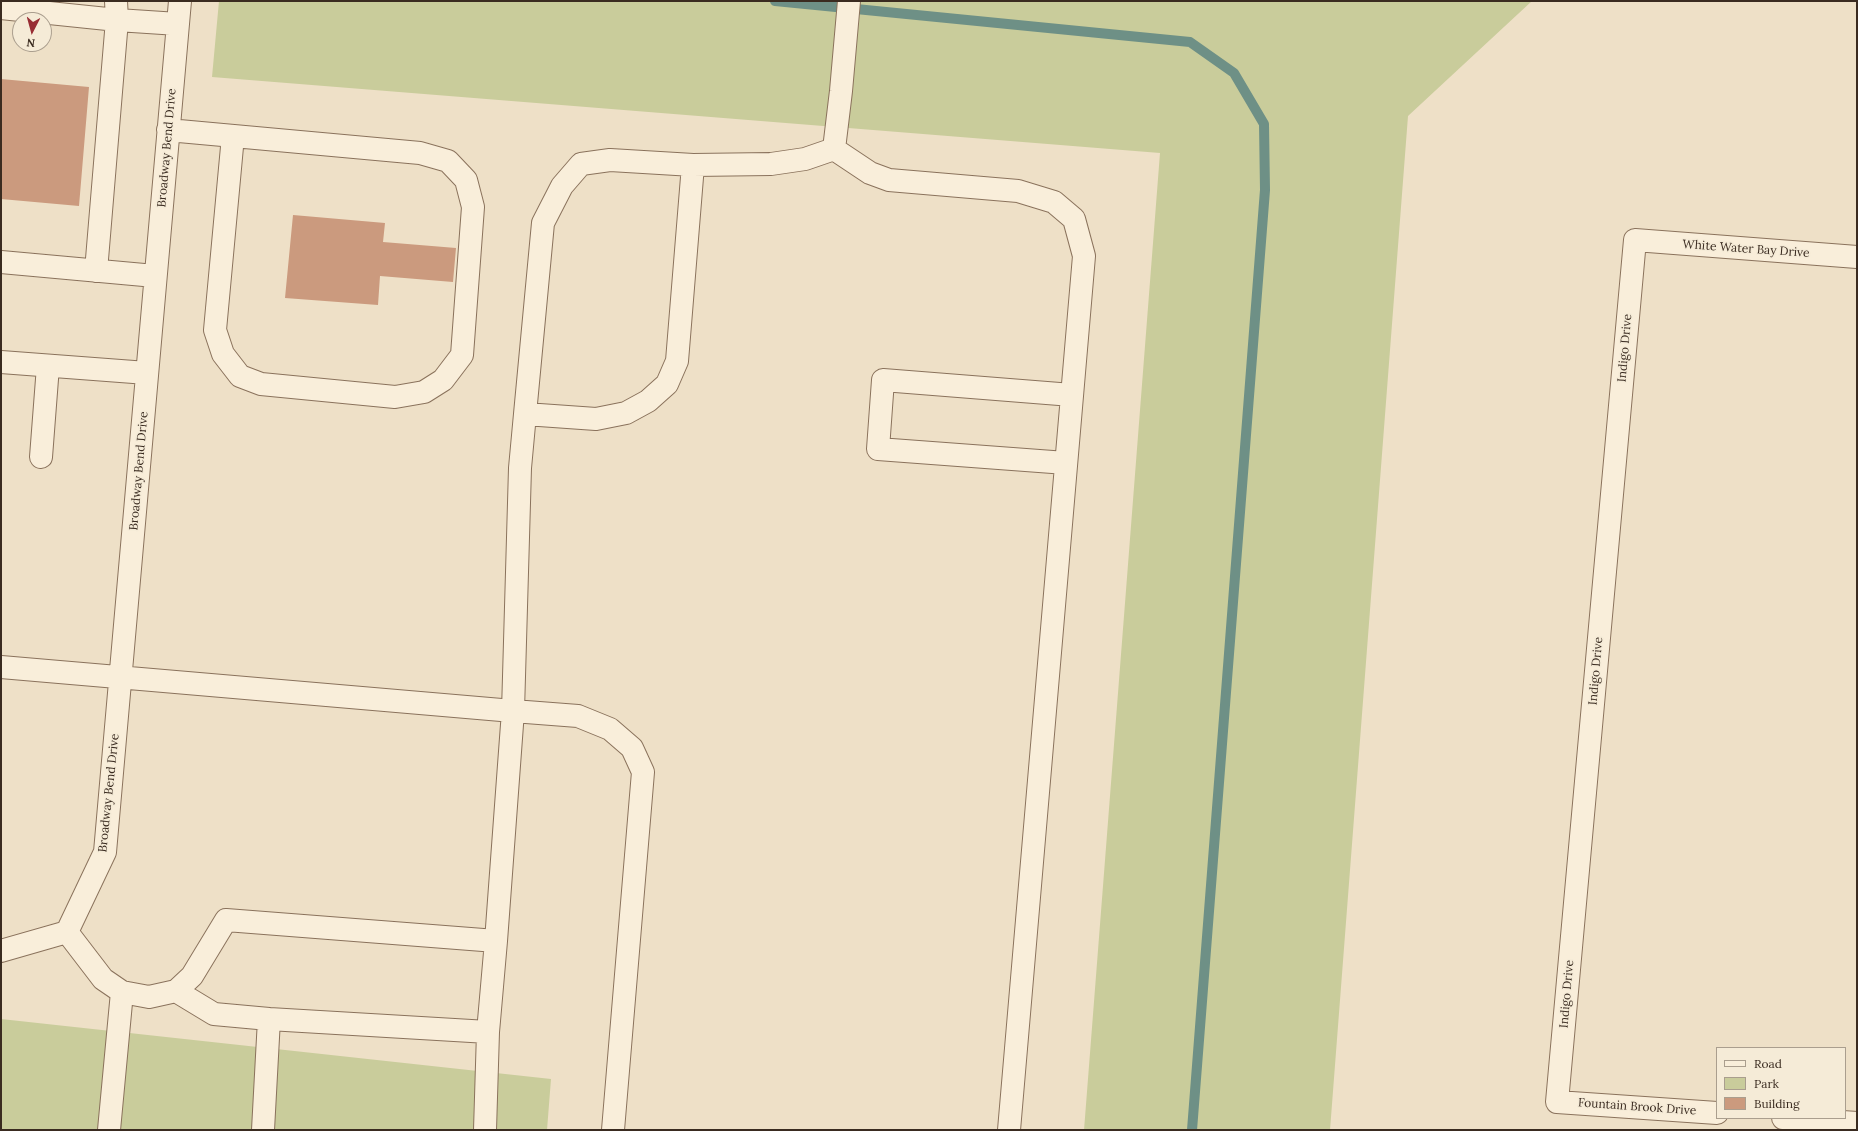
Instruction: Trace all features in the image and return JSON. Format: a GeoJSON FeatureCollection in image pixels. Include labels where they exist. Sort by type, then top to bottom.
{"type":"FeatureCollection","features":[{"type":"Feature","properties":{"kind":"street","name":"Broadway Bend Drive"},"geometry":{"type":"LineString","coordinates":[[67,932],[105,852],[180,1]]}},
{"type":"Feature","properties":{"kind":"street"},"geometry":{"type":"LineString","coordinates":[[834,149],[841,91],[848,1]]}},
{"type":"Feature","properties":{"kind":"street"},"geometry":{"type":"LineString","coordinates":[[1,8],[116,11],[178,24]]}},
{"type":"Feature","properties":{"kind":"street"},"geometry":{"type":"LineString","coordinates":[[96,271],[116,11]]}},
{"type":"Feature","properties":{"kind":"street"},"geometry":{"type":"LineString","coordinates":[[168,130],[420,153],[448,162],[466,180],[473,207],[462,355],[443,380],[424,392],[395,396],[261,384],[240,376],[223,354],[215,330],[233,136]]}},
{"type":"Feature","properties":{"kind":"street"},"geometry":{"type":"LineString","coordinates":[[485,1130],[488,1032],[513,711],[520,468],[543,223],[562,186],[581,164],[610,160],[693,165],[771,164],[805,159],[834,149]]}},
{"type":"Feature","properties":{"kind":"street"},"geometry":{"type":"LineString","coordinates":[[834,149],[870,173],[889,180],[1018,191],[1054,202],[1074,219],[1084,256],[1009,1130]]}},
{"type":"Feature","properties":{"kind":"street"},"geometry":{"type":"LineString","coordinates":[[525,414],[596,419],[626,413],[648,401],[667,384],[677,360],[693,165]]}},
{"type":"Feature","properties":{"kind":"street","name":"White Water Bay Drive"},"geometry":{"type":"LineString","coordinates":[[1635,240],[1857,257]]}},
{"type":"Feature","properties":{"kind":"street","name":"Indigo Drive"},"geometry":{"type":"LineString","coordinates":[[1557,1102],[1635,240]]}},
{"type":"Feature","properties":{"kind":"street"},"geometry":{"type":"LineString","coordinates":[[1,262],[155,276]]}},
{"type":"Feature","properties":{"kind":"street"},"geometry":{"type":"LineString","coordinates":[[1,362],[147,373]]}},
{"type":"Feature","properties":{"kind":"street"},"geometry":{"type":"LineString","coordinates":[[41,457],[48,366]]}},
{"type":"Feature","properties":{"kind":"street"},"geometry":{"type":"LineString","coordinates":[[1066,463],[878,449],[883,380],[1072,394]]}},
{"type":"Feature","properties":{"kind":"street"},"geometry":{"type":"LineString","coordinates":[[1,667],[578,716],[610,729],[632,748],[643,772],[613,1130]]}},
{"type":"Feature","properties":{"kind":"street"},"geometry":{"type":"LineString","coordinates":[[1,951],[67,932],[103,979],[122,992],[150,997],[176,992],[192,976],[226,920],[496,941]]}},
{"type":"Feature","properties":{"kind":"street"},"geometry":{"type":"LineString","coordinates":[[109,1130],[122,992]]}},
{"type":"Feature","properties":{"kind":"street"},"geometry":{"type":"LineString","coordinates":[[176,992],[214,1014],[270,1019],[488,1032]]}},
{"type":"Feature","properties":{"kind":"street"},"geometry":{"type":"LineString","coordinates":[[262,1130],[270,1019]]}},
{"type":"Feature","properties":{"kind":"street","name":"Fountain Brook Drive"},"geometry":{"type":"LineString","coordinates":[[1557,1102],[1716,1113]]}},
{"type":"Feature","properties":{"kind":"street"},"geometry":{"type":"LineString","coordinates":[[1798,1119],[1857,1123]]}},
{"type":"Feature","properties":{"kind":"green space"},"geometry":{"type":"Polygon","coordinates":[[[219,1],[1532,1],[1408,116],[1330,1130],[1084,1130],[1160,153],[212,77],[219,1]]]}},
{"type":"Feature","properties":{"kind":"green space"},"geometry":{"type":"Polygon","coordinates":[[[1,1019],[551,1079],[547,1130],[1,1130],[1,1019]]]}},
{"type":"Feature","properties":{"kind":"building"},"geometry":{"type":"Polygon","coordinates":[[[1,79],[89,87],[79,206],[1,199],[1,79]]]}},
{"type":"Feature","properties":{"kind":"building"},"geometry":{"type":"Polygon","coordinates":[[[293,215],[385,223],[383,242],[456,248],[453,282],[380,276],[378,305],[285,298],[293,215]]]}},
{"type":"Feature","properties":{"kind":"waterway"},"geometry":{"type":"LineString","coordinates":[[775,1],[1190,42],[1234,73],[1264,124],[1265,190],[1192,1130]]}}]}
